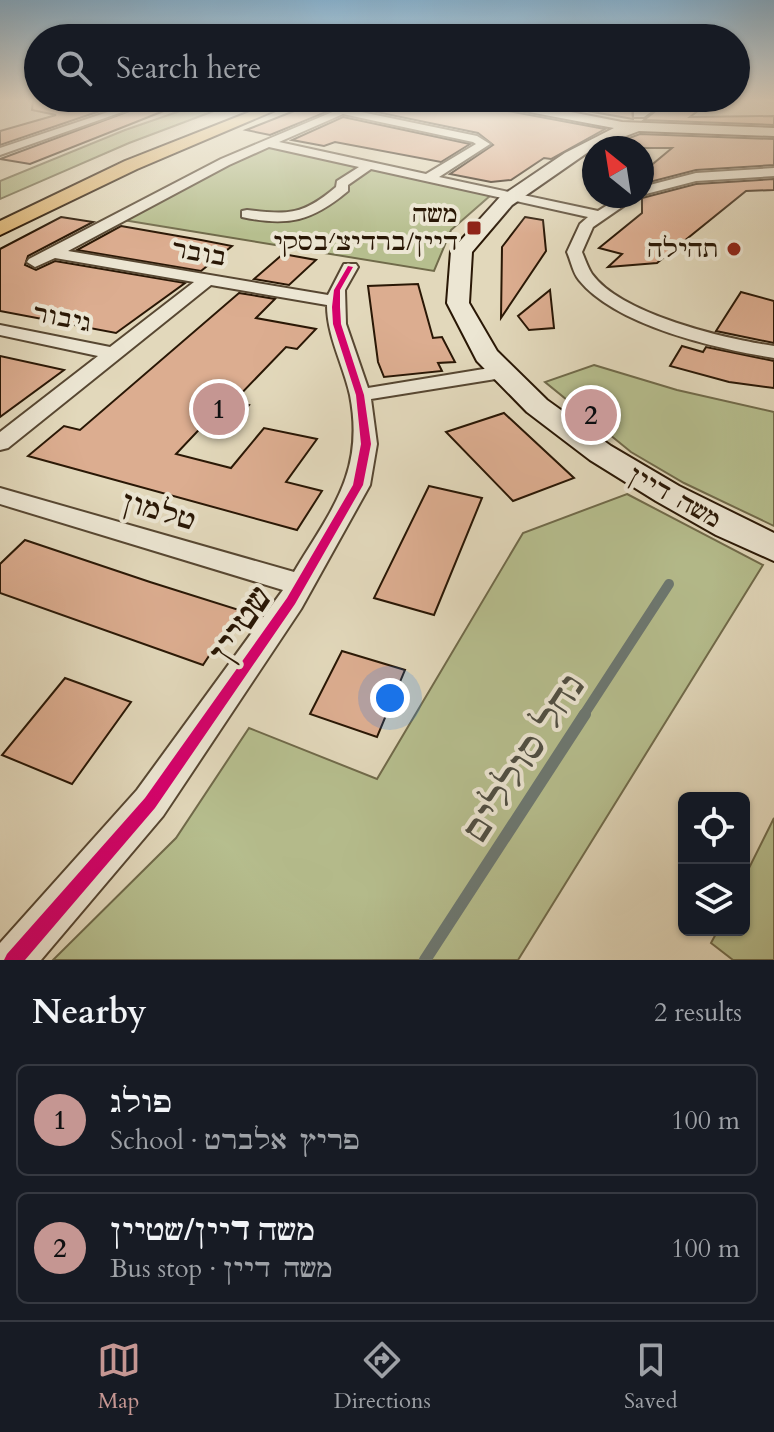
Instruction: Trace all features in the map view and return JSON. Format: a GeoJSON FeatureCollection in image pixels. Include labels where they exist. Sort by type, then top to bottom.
{"type":"FeatureCollection","features":[{"type":"Feature","properties":{"kind":"main road"},"geometry":{"type":"LineString","coordinates":[[0,211],[150,145]]}},
{"type":"Feature","properties":{"kind":"main road"},"geometry":{"type":"LineString","coordinates":[[0,229],[131,165],[181,145]]}},
{"type":"Feature","properties":{"kind":"street"},"geometry":{"type":"LineString","coordinates":[[35,262],[189,180],[263,145]]}},
{"type":"Feature","properties":{"kind":"street"},"geometry":{"type":"LineString","coordinates":[[275,145],[596,215]]}},
{"type":"Feature","properties":{"kind":"street"},"geometry":{"type":"LineString","coordinates":[[428,178],[483,145]]}},
{"type":"Feature","properties":{"kind":"street","name":"משה דיין"},"geometry":{"type":"LineString","coordinates":[[580,145],[476,225],[465,240],[454,281],[459,303],[471,329],[502,372],[554,421],[680,503],[774,548]]}},
{"type":"Feature","properties":{"kind":"street"},"geometry":{"type":"LineString","coordinates":[[247,214],[302,217],[317,211],[343,188],[341,184],[370,165]]}},
{"type":"Feature","properties":{"kind":"street"},"geometry":{"type":"LineString","coordinates":[[654,188],[688,178],[774,172]]}},
{"type":"Feature","properties":{"kind":"street"},"geometry":{"type":"LineString","coordinates":[[609,208],[596,215],[579,235],[572,253],[581,273],[605,293],[663,325],[711,340],[774,352]]}},
{"type":"Feature","properties":{"kind":"street","name":"בובר"},"geometry":{"type":"LineString","coordinates":[[54,253],[336,301]]}},
{"type":"Feature","properties":{"kind":"street"},"geometry":{"type":"LineString","coordinates":[[336,301],[337,290],[350,267]]}},
{"type":"Feature","properties":{"kind":"street"},"geometry":{"type":"LineString","coordinates":[[0,443],[208,279]]}},
{"type":"Feature","properties":{"kind":"street","name":"שטיין"},"geometry":{"type":"LineString","coordinates":[[13,960],[150,803],[291,601],[358,485],[366,444],[360,395],[337,324],[336,301]]}},
{"type":"Feature","properties":{"kind":"street","name":"גיבור"},"geometry":{"type":"LineString","coordinates":[[0,330],[113,353]]}},
{"type":"Feature","properties":{"kind":"street"},"geometry":{"type":"LineString","coordinates":[[360,395],[502,372]]}},
{"type":"Feature","properties":{"kind":"street","name":"טלמון"},"geometry":{"type":"LineString","coordinates":[[0,496],[299,584]]}},
{"type":"Feature","properties":{"kind":"green space"},"geometry":{"type":"Polygon","coordinates":[[[89,145],[125,145],[0,199],[0,181],[89,145]]]}},
{"type":"Feature","properties":{"kind":"green space"},"geometry":{"type":"Polygon","coordinates":[[[272,147],[491,195],[451,230],[434,271],[123,220],[260,148],[272,147]]]}},
{"type":"Feature","properties":{"kind":"green space"},"geometry":{"type":"Polygon","coordinates":[[[594,365],[677,390],[774,412],[774,526],[684,483],[631,452],[545,382],[594,365]]]}},
{"type":"Feature","properties":{"kind":"green space"},"geometry":{"type":"Polygon","coordinates":[[[627,494],[763,565],[518,960],[53,960],[176,838],[249,728],[377,779],[523,533],[627,494]]]}},
{"type":"Feature","properties":{"kind":"green space"},"geometry":{"type":"Polygon","coordinates":[[[774,818],[774,960],[733,960],[711,943],[715,936],[750,936],[750,866],[774,818]]]}},
{"type":"Feature","properties":{"kind":"building"},"geometry":{"type":"Polygon","coordinates":[[[38,145],[78,145],[30,164],[0,159],[38,145]]]}},
{"type":"Feature","properties":{"kind":"building"},"geometry":{"type":"Polygon","coordinates":[[[350,145],[469,145],[441,162],[350,145]]]}},
{"type":"Feature","properties":{"kind":"building"},"geometry":{"type":"Polygon","coordinates":[[[493,145],[577,145],[551,159],[544,158],[511,180],[491,182],[450,174],[493,145]]]}},
{"type":"Feature","properties":{"kind":"building"},"geometry":{"type":"Polygon","coordinates":[[[654,145],[774,145],[774,165],[696,170],[654,181],[654,163],[672,148],[654,148],[654,145]]]}},
{"type":"Feature","properties":{"kind":"building"},"geometry":{"type":"Polygon","coordinates":[[[774,179],[774,190],[746,191],[657,263],[608,267],[622,254],[599,248],[642,213],[642,208],[654,208],[654,195],[696,184],[774,179]]]}},
{"type":"Feature","properties":{"kind":"building"},"geometry":{"type":"Polygon","coordinates":[[[61,217],[93,222],[28,256],[25,265],[36,270],[55,261],[185,283],[116,333],[0,311],[0,249],[61,217]]]}},
{"type":"Feature","properties":{"kind":"building"},"geometry":{"type":"Polygon","coordinates":[[[525,217],[543,220],[546,251],[501,318],[502,247],[525,217]]]}},
{"type":"Feature","properties":{"kind":"building"},"geometry":{"type":"Polygon","coordinates":[[[121,226],[232,246],[201,271],[77,250],[121,226]]]}},
{"type":"Feature","properties":{"kind":"building"},"geometry":{"type":"Polygon","coordinates":[[[283,254],[316,260],[289,285],[254,279],[283,254]]]}},
{"type":"Feature","properties":{"kind":"building"},"geometry":{"type":"Polygon","coordinates":[[[418,284],[433,338],[442,337],[455,362],[438,363],[442,371],[384,377],[378,362],[368,286],[418,284]]]}},
{"type":"Feature","properties":{"kind":"building"},"geometry":{"type":"Polygon","coordinates":[[[550,290],[554,328],[529,330],[518,316],[550,290]]]}},
{"type":"Feature","properties":{"kind":"building"},"geometry":{"type":"Polygon","coordinates":[[[741,292],[774,301],[774,343],[716,331],[741,292]]]}},
{"type":"Feature","properties":{"kind":"building"},"geometry":{"type":"Polygon","coordinates":[[[239,293],[275,299],[256,318],[316,329],[297,349],[286,347],[234,401],[249,405],[231,425],[209,419],[176,454],[231,468],[264,428],[317,439],[286,482],[322,491],[297,530],[28,456],[64,426],[80,430],[239,293]]]}},
{"type":"Feature","properties":{"kind":"building"},"geometry":{"type":"Polygon","coordinates":[[[682,346],[703,352],[706,347],[774,361],[774,388],[729,382],[670,366],[682,346]]]}},
{"type":"Feature","properties":{"kind":"building"},"geometry":{"type":"Polygon","coordinates":[[[0,356],[64,370],[0,417],[0,356]]]}},
{"type":"Feature","properties":{"kind":"building"},"geometry":{"type":"Polygon","coordinates":[[[504,413],[574,478],[513,501],[446,432],[504,413]]]}},
{"type":"Feature","properties":{"kind":"building"},"geometry":{"type":"Polygon","coordinates":[[[429,486],[482,498],[434,615],[374,598],[429,486]]]}},
{"type":"Feature","properties":{"kind":"building"},"geometry":{"type":"Polygon","coordinates":[[[25,540],[239,610],[203,665],[0,593],[0,564],[25,540]]]}},
{"type":"Feature","properties":{"kind":"building"},"geometry":{"type":"Polygon","coordinates":[[[342,651],[405,670],[377,737],[310,714],[342,651]]]}},
{"type":"Feature","properties":{"kind":"building"},"geometry":{"type":"Polygon","coordinates":[[[65,678],[131,702],[72,784],[2,755],[65,678]]]}},
{"type":"Feature","properties":{"kind":"waterway","name":"נחל סוללים"},"geometry":{"type":"LineString","coordinates":[[583,716],[669,584]]}},
{"type":"Feature","properties":{"kind":"waterway","name":"נחל סוללים"},"geometry":{"type":"LineString","coordinates":[[425,960],[585,714]]}},
{"type":"Feature","properties":{"kind":"cycle path"},"geometry":{"type":"LineString","coordinates":[[13,960],[150,803],[291,601],[358,485],[366,444],[360,395],[337,324],[336,307],[337,290],[350,267]]}},
{"type":"Feature","properties":{"kind":"place","name":"משה דיין/ברדיצ׳בסקי"},"geometry":{"type":"Point","coordinates":[474,228]}},
{"type":"Feature","properties":{"kind":"place","name":"תהילה"},"geometry":{"type":"Point","coordinates":[734,249]}},
{"type":"Feature","properties":{"kind":"place","name":"פולג"},"geometry":{"type":"Point","coordinates":[219,409]}},
{"type":"Feature","properties":{"kind":"place","name":"משה דיין/שטיין"},"geometry":{"type":"Point","coordinates":[591,415]}}]}
